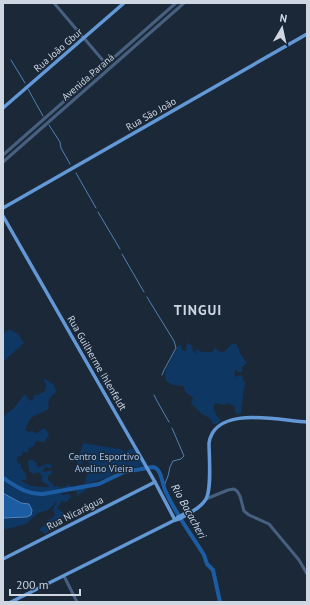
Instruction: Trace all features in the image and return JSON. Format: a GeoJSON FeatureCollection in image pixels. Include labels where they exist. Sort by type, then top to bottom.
{"type":"FeatureCollection","features":[{"type":"Feature","properties":{"kind":"main road","name":"Rua João Gbur"},"geometry":{"type":"LineString","coordinates":[[3,108],[124,3]]}},
{"type":"Feature","properties":{"kind":"main road","name":"Rua São João"},"geometry":{"type":"LineString","coordinates":[[3,208],[307,34]]}},
{"type":"Feature","properties":{"kind":"main road","name":"Rua Guilherme Ihlenfeldt"},"geometry":{"type":"LineString","coordinates":[[3,216],[155,482],[179,517]]}},
{"type":"Feature","properties":{"kind":"main road"},"geometry":{"type":"LineString","coordinates":[[11,602],[18,600],[199,507],[206,499],[209,487],[210,440],[218,428],[234,419],[246,417],[307,422]]}},
{"type":"Feature","properties":{"kind":"main road","name":"Rua Nicarágua"},"geometry":{"type":"LineString","coordinates":[[3,559],[155,482]]}},
{"type":"Feature","properties":{"kind":"street"},"geometry":{"type":"LineString","coordinates":[[54,3],[106,64]]}},
{"type":"Feature","properties":{"kind":"street","name":"Avenida Paraná"},"geometry":{"type":"LineString","coordinates":[[3,155],[176,3]]}},
{"type":"Feature","properties":{"kind":"street","name":"Avenida Paraná"},"geometry":{"type":"LineString","coordinates":[[3,162],[184,3]]}},
{"type":"Feature","properties":{"kind":"street"},"geometry":{"type":"LineString","coordinates":[[138,36],[142,41]]}},
{"type":"Feature","properties":{"kind":"street"},"geometry":{"type":"LineString","coordinates":[[75,92],[78,97]]}},
{"type":"Feature","properties":{"kind":"street"},"geometry":{"type":"LineString","coordinates":[[206,499],[228,490],[237,490],[244,511],[249,515],[269,524],[300,560],[307,574]]}},
{"type":"Feature","properties":{"kind":"street"},"geometry":{"type":"LineString","coordinates":[[64,576],[77,602]]}},
{"type":"Feature","properties":{"kind":"green space"},"geometry":{"type":"Polygon","coordinates":[[[9,329],[18,334],[24,343],[3,362],[3,334],[9,329]]]}},
{"type":"Feature","properties":{"kind":"green space"},"geometry":{"type":"Polygon","coordinates":[[[187,343],[192,345],[193,351],[196,354],[196,349],[202,352],[213,352],[214,348],[224,352],[232,344],[236,344],[239,352],[247,363],[242,367],[241,372],[238,372],[236,369],[234,374],[236,377],[240,375],[242,376],[246,384],[244,387],[241,413],[237,414],[235,412],[235,407],[229,403],[224,405],[215,403],[213,408],[221,420],[217,424],[213,424],[211,419],[202,414],[191,403],[193,398],[186,393],[183,386],[173,385],[166,381],[166,369],[178,346],[181,345],[182,350],[186,351],[187,343]]]}},
{"type":"Feature","properties":{"kind":"green space"},"geometry":{"type":"Polygon","coordinates":[[[44,379],[55,387],[56,392],[51,396],[48,402],[49,408],[30,419],[25,430],[36,433],[44,428],[49,435],[44,442],[36,441],[34,446],[29,448],[27,453],[23,451],[22,455],[17,457],[17,462],[19,464],[21,463],[21,468],[26,474],[26,480],[21,480],[31,486],[50,487],[42,481],[42,476],[39,472],[34,474],[29,471],[28,462],[29,460],[33,460],[38,468],[50,464],[52,465],[51,468],[45,467],[43,470],[44,472],[52,470],[52,473],[48,476],[48,480],[54,485],[53,487],[60,487],[60,493],[63,495],[69,494],[71,497],[66,502],[62,501],[57,508],[64,513],[63,516],[58,519],[63,523],[46,534],[39,530],[45,524],[50,524],[46,521],[54,516],[53,509],[58,500],[48,510],[38,513],[26,524],[3,530],[3,417],[13,409],[24,395],[32,401],[34,395],[38,395],[45,391],[46,384],[44,379]]]}},
{"type":"Feature","properties":{"kind":"green space","name":"Centro Esportivo Avelino Vieira"},"geometry":{"type":"Polygon","coordinates":[[[83,443],[120,449],[124,452],[133,448],[144,466],[122,469],[106,478],[86,484],[84,488],[87,489],[77,496],[77,491],[62,490],[61,488],[70,484],[71,487],[85,484],[89,463],[86,460],[76,468],[83,443]]]}},
{"type":"Feature","properties":{"kind":"shaded area"},"geometry":{"type":"Polygon","coordinates":[[[3,493],[21,503],[29,504],[32,510],[31,515],[27,517],[3,518],[3,493]]]}},
{"type":"Feature","properties":{"kind":"waterway"},"geometry":{"type":"LineString","coordinates":[[11,60],[25,83]]}},
{"type":"Feature","properties":{"kind":"waterway"},"geometry":{"type":"LineString","coordinates":[[28,89],[43,116]]}},
{"type":"Feature","properties":{"kind":"waterway"},"geometry":{"type":"LineString","coordinates":[[49,125],[60,142],[61,148],[70,164]]}},
{"type":"Feature","properties":{"kind":"waterway"},"geometry":{"type":"LineString","coordinates":[[76,173],[96,208]]}},
{"type":"Feature","properties":{"kind":"waterway"},"geometry":{"type":"LineString","coordinates":[[98,212],[120,249]]}},
{"type":"Feature","properties":{"kind":"waterway"},"geometry":{"type":"LineString","coordinates":[[122,254],[144,292]]}},
{"type":"Feature","properties":{"kind":"waterway"},"geometry":{"type":"LineString","coordinates":[[147,297],[174,341],[176,348],[162,375]]}},
{"type":"Feature","properties":{"kind":"waterway"},"geometry":{"type":"LineString","coordinates":[[154,395],[169,422]]}},
{"type":"Feature","properties":{"kind":"waterway"},"geometry":{"type":"LineString","coordinates":[[164,486],[173,461],[181,459],[184,456],[172,428]]}},
{"type":"Feature","properties":{"kind":"waterway","name":"Rio Bacacheri"},"geometry":{"type":"LineString","coordinates":[[3,478],[17,487],[32,493],[43,494],[99,484],[124,472],[153,467],[156,468],[160,473],[165,490],[173,507],[204,555],[207,564],[213,570],[220,602]]}},
{"type":"Feature","properties":{"kind":"district","name":"TINGUI"},"geometry":{"type":"Point","coordinates":[198,310]}}]}
